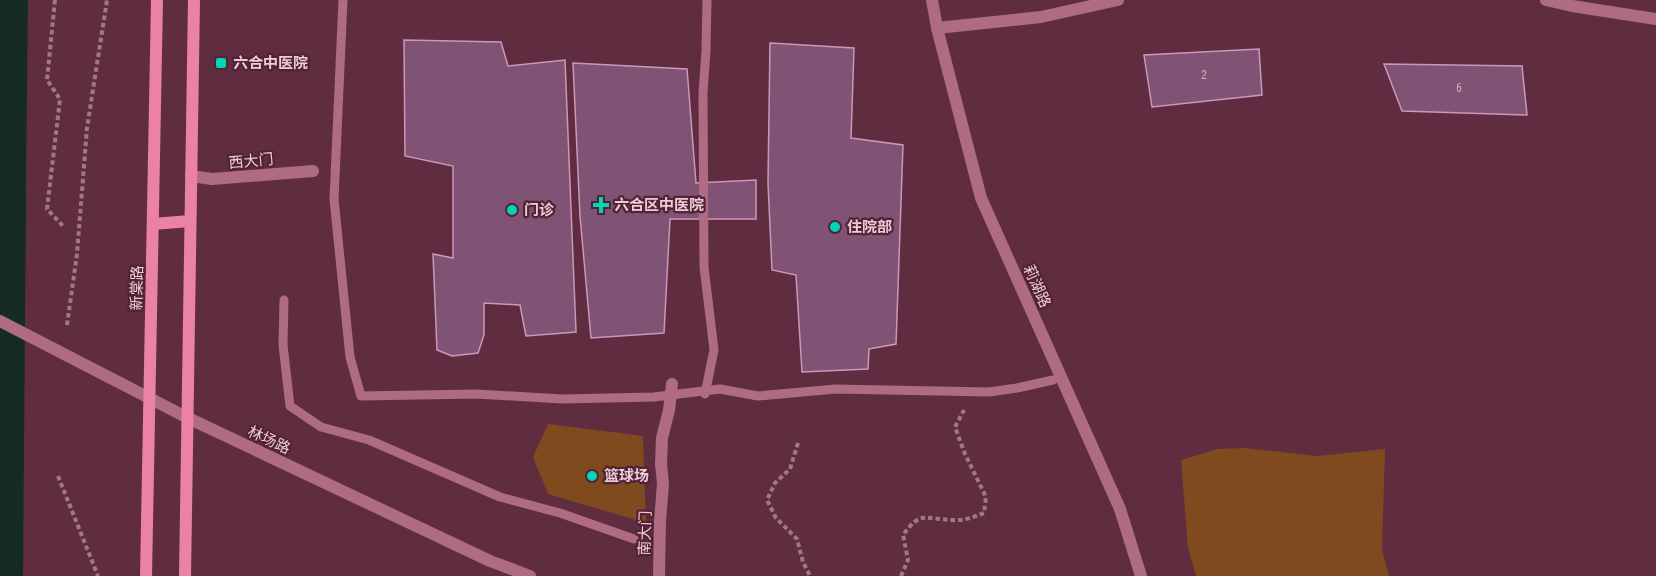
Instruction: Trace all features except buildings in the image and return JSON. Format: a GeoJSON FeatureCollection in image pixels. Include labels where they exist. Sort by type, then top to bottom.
{"type":"FeatureCollection","features":[{"type":"Feature","properties":{"kind":"main road","name":"新棠路"},"geometry":{"type":"LineString","coordinates":[[146,576],[157,0]]}},
{"type":"Feature","properties":{"kind":"main road"},"geometry":{"type":"LineString","coordinates":[[185,576],[194,0]]}},
{"type":"Feature","properties":{"kind":"main road"},"geometry":{"type":"LineString","coordinates":[[153,224],[190,221]]}},
{"type":"Feature","properties":{"kind":"street","name":"莉湖路"},"geometry":{"type":"LineString","coordinates":[[932,0],[981,198],[1120,508],[1141,576]]}},
{"type":"Feature","properties":{"kind":"street"},"geometry":{"type":"LineString","coordinates":[[937,27],[1041,17],[1118,0]]}},
{"type":"Feature","properties":{"kind":"street"},"geometry":{"type":"LineString","coordinates":[[1546,0],[1656,19]]}},
{"type":"Feature","properties":{"kind":"street","name":"西大门"},"geometry":{"type":"LineString","coordinates":[[191,176],[212,179],[313,171]]}},
{"type":"Feature","properties":{"kind":"street","name":"林场路"},"geometry":{"type":"LineString","coordinates":[[0,321],[188,418],[490,561],[530,576]]}},
{"type":"Feature","properties":{"kind":"street","name":"南大门"},"geometry":{"type":"LineString","coordinates":[[659,576],[663,484],[662,438],[672,384]]}},
{"type":"Feature","properties":{"kind":"lane"},"geometry":{"type":"LineString","coordinates":[[343,0],[334,199],[350,357],[361,396],[476,394],[562,399],[654,397],[720,389],[758,396],[836,389],[989,392],[1053,380]]}},
{"type":"Feature","properties":{"kind":"lane"},"geometry":{"type":"LineString","coordinates":[[705,394],[714,350],[704,267],[703,93],[707,0]]}},
{"type":"Feature","properties":{"kind":"lane"},"geometry":{"type":"LineString","coordinates":[[284,300],[283,345],[290,406],[321,427],[369,440],[500,497],[560,513],[634,539]]}},
{"type":"Feature","properties":{"kind":"path"},"geometry":{"type":"LineString","coordinates":[[55,0],[47,80],[60,99],[47,208],[64,226]]}},
{"type":"Feature","properties":{"kind":"path"},"geometry":{"type":"LineString","coordinates":[[67,325],[77,254],[87,128],[107,0]]}},
{"type":"Feature","properties":{"kind":"path"},"geometry":{"type":"LineString","coordinates":[[901,576],[908,560],[903,536],[912,522],[927,516],[952,520],[970,519],[984,513],[986,497],[955,427],[964,410]]}},
{"type":"Feature","properties":{"kind":"path"},"geometry":{"type":"LineString","coordinates":[[798,443],[790,469],[775,483],[766,500],[776,518],[797,538],[803,562],[810,576]]}},
{"type":"Feature","properties":{"kind":"path"},"geometry":{"type":"LineString","coordinates":[[58,476],[98,576]]}},
{"type":"Feature","properties":{"kind":"shaded area"},"geometry":{"type":"Polygon","coordinates":[[[0,0],[28,0],[25,267],[0,259],[0,0]]]}},
{"type":"Feature","properties":{"kind":"shaded area"},"geometry":{"type":"Polygon","coordinates":[[[0,413],[21,419],[22,576],[0,576],[0,413]]]}},
{"type":"Feature","properties":{"kind":"shaded area","name":"篮球场"},"geometry":{"type":"Polygon","coordinates":[[[548,424],[643,436],[646,523],[548,494],[533,457],[548,424]]]}},
{"type":"Feature","properties":{"kind":"shaded area"},"geometry":{"type":"Polygon","coordinates":[[[1244,448],[1317,456],[1385,449],[1382,549],[1389,576],[1196,576],[1188,548],[1181,460],[1217,449],[1244,448]]]}},
{"type":"Feature","properties":{"kind":"waterway"},"geometry":{"type":"LineString","coordinates":[[1,576],[4,200]]}},
{"type":"Feature","properties":{"kind":"place","name":"六合中医院"},"geometry":{"type":"Point","coordinates":[221,63]}},
{"type":"Feature","properties":{"kind":"place","name":"六合区中医院"},"geometry":{"type":"Point","coordinates":[601,205]}},
{"type":"Feature","properties":{"kind":"place","name":"门诊"},"geometry":{"type":"Point","coordinates":[512,210]}},
{"type":"Feature","properties":{"kind":"place","name":"住院部"},"geometry":{"type":"Point","coordinates":[835,227]}},
{"type":"Feature","properties":{"kind":"place","name":"篮球场"},"geometry":{"type":"Point","coordinates":[592,476]}}]}
